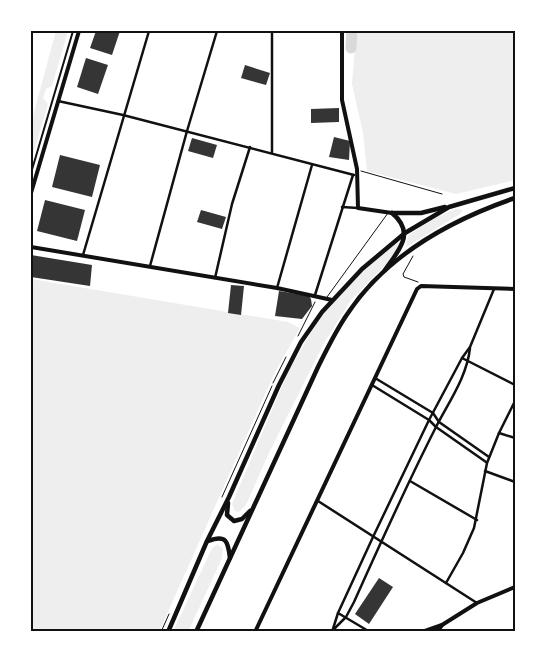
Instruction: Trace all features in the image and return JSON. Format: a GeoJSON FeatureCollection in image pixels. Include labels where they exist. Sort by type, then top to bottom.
{"type":"FeatureCollection","features":[{"type":"Feature","properties":{"kind":"highway"},"geometry":{"type":"LineString","coordinates":[[390,213],[421,213],[515,188]]}},
{"type":"Feature","properties":{"kind":"highway"},"geometry":{"type":"LineString","coordinates":[[196,632],[333,336],[348,312],[381,275],[439,231],[462,218],[515,198]]}},
{"type":"Feature","properties":{"kind":"highway"},"geometry":{"type":"LineString","coordinates":[[168,632],[207,541],[230,497],[279,385],[301,342],[329,299],[405,233],[449,207]]}},
{"type":"Feature","properties":{"kind":"highway"},"geometry":{"type":"LineString","coordinates":[[381,275],[399,248],[405,233],[401,222],[390,213]]}},
{"type":"Feature","properties":{"kind":"highway"},"geometry":{"type":"LineString","coordinates":[[230,497],[227,515],[232,520],[239,521],[253,508]]}},
{"type":"Feature","properties":{"kind":"highway"},"geometry":{"type":"LineString","coordinates":[[207,541],[216,538],[223,539],[227,543],[230,559]]}},
{"type":"Feature","properties":{"kind":"street"},"geometry":{"type":"LineString","coordinates":[[31,173],[73,31]]}},
{"type":"Feature","properties":{"kind":"street"},"geometry":{"type":"LineString","coordinates":[[31,193],[79,31]]}},
{"type":"Feature","properties":{"kind":"street"},"geometry":{"type":"LineString","coordinates":[[83,257],[149,31]]}},
{"type":"Feature","properties":{"kind":"street"},"geometry":{"type":"LineString","coordinates":[[150,266],[217,31]]}},
{"type":"Feature","properties":{"kind":"street"},"geometry":{"type":"LineString","coordinates":[[272,31],[272,152]]}},
{"type":"Feature","properties":{"kind":"street"},"geometry":{"type":"LineString","coordinates":[[342,31],[342,100],[357,169],[358,208]]}},
{"type":"Feature","properties":{"kind":"street"},"geometry":{"type":"LineString","coordinates":[[58,101],[123,115],[272,152],[312,165],[354,174]]}},
{"type":"Feature","properties":{"kind":"street"},"geometry":{"type":"LineString","coordinates":[[215,278],[232,204],[250,147]]}},
{"type":"Feature","properties":{"kind":"street"},"geometry":{"type":"LineString","coordinates":[[277,288],[312,165]]}},
{"type":"Feature","properties":{"kind":"street"},"geometry":{"type":"LineString","coordinates":[[314,296],[342,207],[357,169]]}},
{"type":"Feature","properties":{"kind":"street"},"geometry":{"type":"LineString","coordinates":[[342,207],[390,213]]}},
{"type":"Feature","properties":{"kind":"street"},"geometry":{"type":"LineString","coordinates":[[31,247],[277,288],[329,299]]}},
{"type":"Feature","properties":{"kind":"street"},"geometry":{"type":"LineString","coordinates":[[255,632],[416,291],[421,286],[515,289]]}},
{"type":"Feature","properties":{"kind":"street"},"geometry":{"type":"LineString","coordinates":[[333,630],[338,613],[373,537],[429,420],[462,358],[470,347],[494,289]]}},
{"type":"Feature","properties":{"kind":"street"},"geometry":{"type":"LineString","coordinates":[[333,630],[346,617],[468,361],[470,347]]}},
{"type":"Feature","properties":{"kind":"street"},"geometry":{"type":"LineString","coordinates":[[462,358],[515,385]]}},
{"type":"Feature","properties":{"kind":"street"},"geometry":{"type":"LineString","coordinates":[[376,378],[433,413],[439,422],[489,457]]}},
{"type":"Feature","properties":{"kind":"street"},"geometry":{"type":"LineString","coordinates":[[372,385],[429,420],[487,463]]}},
{"type":"Feature","properties":{"kind":"street"},"geometry":{"type":"LineString","coordinates":[[446,583],[463,553],[477,520],[487,463],[515,401]]}},
{"type":"Feature","properties":{"kind":"street"},"geometry":{"type":"LineString","coordinates":[[499,433],[515,438]]}},
{"type":"Feature","properties":{"kind":"street"},"geometry":{"type":"LineString","coordinates":[[485,471],[515,482]]}},
{"type":"Feature","properties":{"kind":"street"},"geometry":{"type":"LineString","coordinates":[[410,481],[477,520]]}},
{"type":"Feature","properties":{"kind":"street"},"geometry":{"type":"LineString","coordinates":[[318,501],[477,603]]}},
{"type":"Feature","properties":{"kind":"street"},"geometry":{"type":"LineString","coordinates":[[432,627],[436,632],[442,625],[477,603],[515,587]]}},
{"type":"Feature","properties":{"kind":"street"},"geometry":{"type":"LineString","coordinates":[[338,613],[370,632]]}},
{"type":"Feature","properties":{"kind":"street"},"geometry":{"type":"LineString","coordinates":[[422,632],[442,625]]}},
{"type":"Feature","properties":{"kind":"lane"},"geometry":{"type":"LineString","coordinates":[[329,299],[390,213]]}},
{"type":"Feature","properties":{"kind":"path"},"geometry":{"type":"LineString","coordinates":[[357,169],[442,194]]}},
{"type":"Feature","properties":{"kind":"path"},"geometry":{"type":"LineString","coordinates":[[414,254],[403,274],[404,277],[418,282],[421,286]]}},
{"type":"Feature","properties":{"kind":"path"},"geometry":{"type":"LineString","coordinates":[[296,340],[316,302],[314,296]]}},
{"type":"Feature","properties":{"kind":"path"},"geometry":{"type":"LineString","coordinates":[[219,504],[287,357]]}},
{"type":"Feature","properties":{"kind":"path"},"geometry":{"type":"LineString","coordinates":[[161,632],[172,608]]}},
{"type":"Feature","properties":{"kind":"shaded area"},"geometry":{"type":"Polygon","coordinates":[[[56,31],[68,31],[52,86],[46,89],[43,98],[48,104],[31,161],[31,123],[56,31]]]}},
{"type":"Feature","properties":{"kind":"shaded area"},"geometry":{"type":"Polygon","coordinates":[[[356,31],[515,31],[515,180],[456,194],[367,171],[363,133],[352,84],[356,31]]]}},
{"type":"Feature","properties":{"kind":"shaded area"},"geometry":{"type":"Polygon","coordinates":[[[456,209],[463,210],[460,214],[406,247],[408,236],[443,214],[456,209]]]}},
{"type":"Feature","properties":{"kind":"shaded area"},"geometry":{"type":"Polygon","coordinates":[[[399,241],[397,249],[390,260],[351,300],[324,343],[268,455],[246,505],[239,512],[235,511],[232,504],[289,370],[319,319],[360,274],[399,241]]]}},
{"type":"Feature","properties":{"kind":"shaded area"},"geometry":{"type":"Polygon","coordinates":[[[31,279],[288,322],[300,328],[275,372],[159,632],[31,632],[31,279]]]}},
{"type":"Feature","properties":{"kind":"shaded area"},"geometry":{"type":"Polygon","coordinates":[[[218,544],[223,549],[222,558],[188,632],[173,632],[212,548],[218,544]]]}},
{"type":"Feature","properties":{"kind":"building"},"geometry":{"type":"Polygon","coordinates":[[[96,31],[120,31],[112,55],[90,48],[96,31]]]}},
{"type":"Feature","properties":{"kind":"building"},"geometry":{"type":"Polygon","coordinates":[[[86,58],[108,65],[98,94],[77,87],[86,58]]]}},
{"type":"Feature","properties":{"kind":"building"},"geometry":{"type":"Polygon","coordinates":[[[245,65],[270,73],[266,85],[241,78],[245,65]]]}},
{"type":"Feature","properties":{"kind":"building"},"geometry":{"type":"Polygon","coordinates":[[[339,108],[339,122],[311,123],[311,109],[339,108]]]}},
{"type":"Feature","properties":{"kind":"building"},"geometry":{"type":"Polygon","coordinates":[[[334,137],[350,141],[349,160],[329,157],[334,137]]]}},
{"type":"Feature","properties":{"kind":"building"},"geometry":{"type":"Polygon","coordinates":[[[192,138],[217,145],[213,158],[188,151],[192,138]]]}},
{"type":"Feature","properties":{"kind":"building"},"geometry":{"type":"Polygon","coordinates":[[[60,155],[100,165],[92,197],[52,187],[60,155]]]}},
{"type":"Feature","properties":{"kind":"building"},"geometry":{"type":"Polygon","coordinates":[[[45,200],[85,210],[77,241],[37,231],[45,200]]]}},
{"type":"Feature","properties":{"kind":"building"},"geometry":{"type":"Polygon","coordinates":[[[201,210],[226,217],[222,229],[197,222],[201,210]]]}},
{"type":"Feature","properties":{"kind":"building"},"geometry":{"type":"Polygon","coordinates":[[[31,255],[92,265],[90,286],[31,277],[31,255]]]}},
{"type":"Feature","properties":{"kind":"building"},"geometry":{"type":"Polygon","coordinates":[[[231,285],[244,286],[241,315],[228,313],[231,285]]]}},
{"type":"Feature","properties":{"kind":"building"},"geometry":{"type":"Polygon","coordinates":[[[279,291],[309,296],[312,306],[302,319],[275,316],[279,291]]]}},
{"type":"Feature","properties":{"kind":"building"},"geometry":{"type":"Polygon","coordinates":[[[379,578],[393,587],[369,624],[355,614],[379,578]]]}},
{"type":"Feature","properties":{"kind":"waterway"},"geometry":{"type":"LineString","coordinates":[[351,48],[352,31]]}}]}
